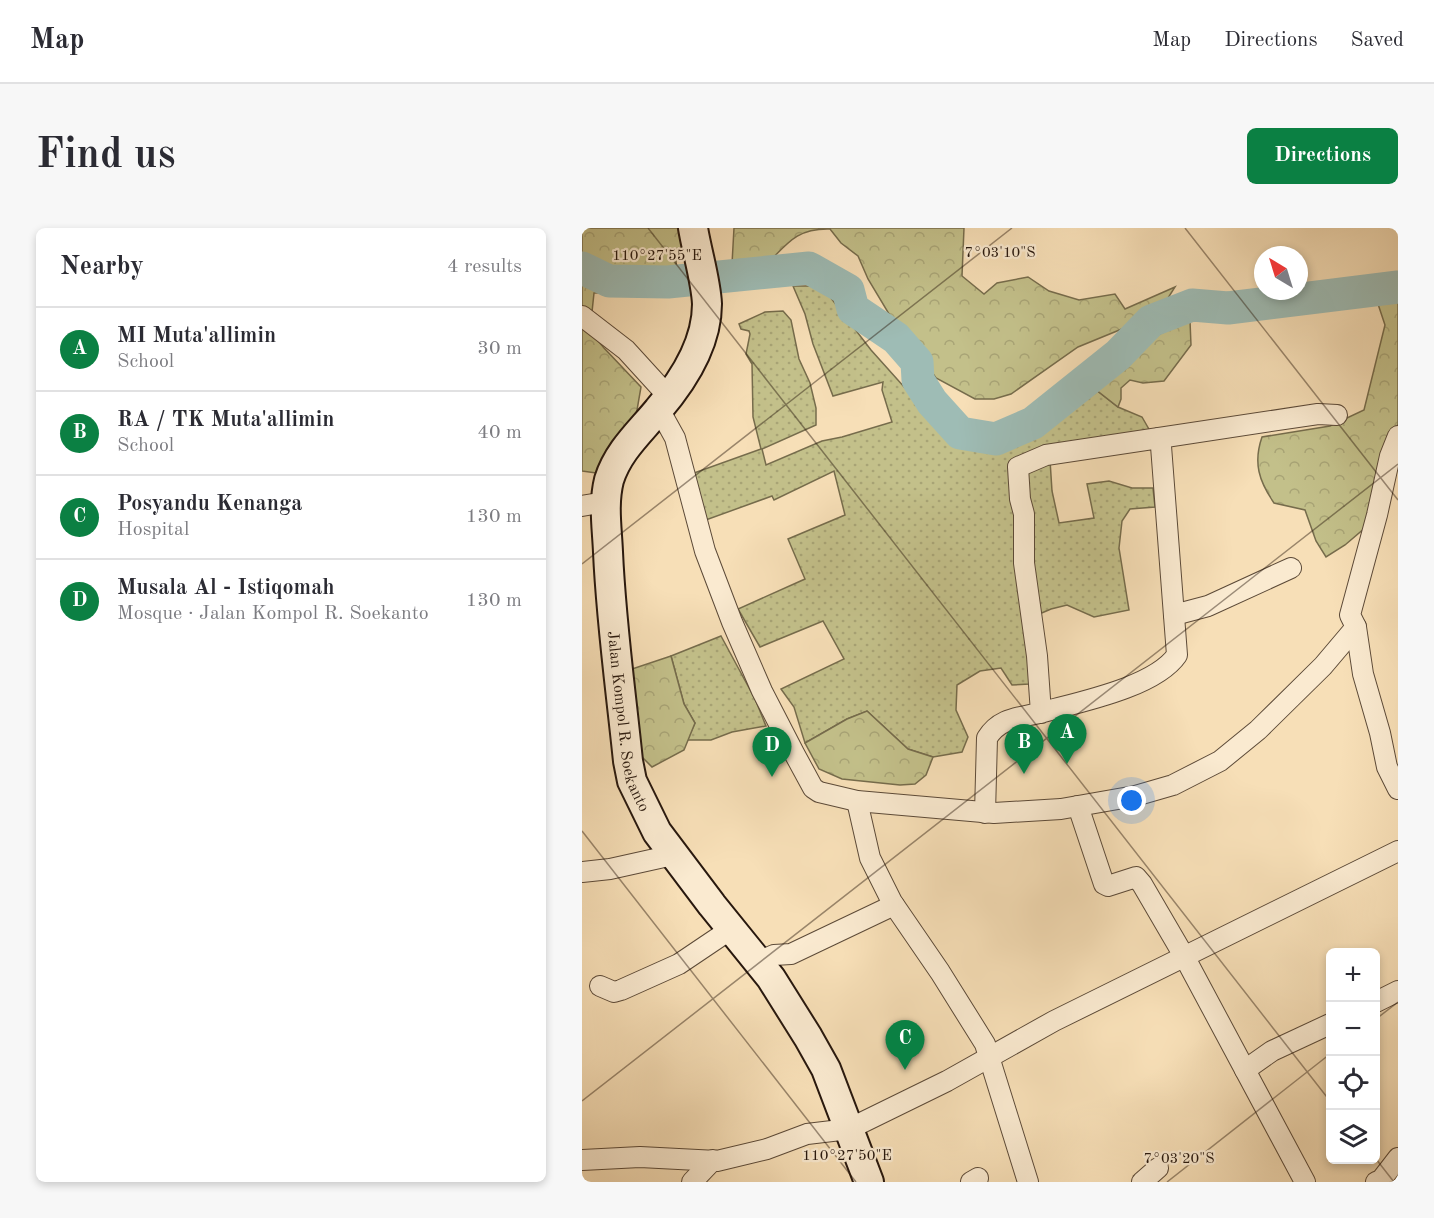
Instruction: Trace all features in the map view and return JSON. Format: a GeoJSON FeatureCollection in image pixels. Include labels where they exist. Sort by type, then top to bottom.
{"type":"FeatureCollection","features":[{"type":"Feature","properties":{"kind":"main road","name":"Jalan Kompol R. Soekanto"},"geometry":{"type":"LineString","coordinates":[[693,228],[707,302],[705,330],[697,350],[663,403],[619,457],[610,478],[593,504],[608,568],[628,761],[632,781],[644,808],[673,855],[758,962],[787,1003],[826,1069],[869,1182]]}},
{"type":"Feature","properties":{"kind":"street"},"geometry":{"type":"LineString","coordinates":[[582,316],[626,350],[663,403],[675,438],[705,551],[732,622],[762,691],[815,791],[857,801],[985,813],[1050,816],[1078,806],[1135,796],[1173,785],[1220,761],[1258,730],[1323,666],[1356,627]]}},
{"type":"Feature","properties":{"kind":"street"},"geometry":{"type":"LineString","coordinates":[[1041,712],[1037,656],[1024,563],[1024,514],[1020,499],[1018,467],[1046,455],[1318,414],[1337,415]]}},
{"type":"Feature","properties":{"kind":"street"},"geometry":{"type":"LineString","coordinates":[[1398,436],[1390,456],[1350,615],[1356,627],[1363,674],[1387,767],[1398,789]]}},
{"type":"Feature","properties":{"kind":"street"},"geometry":{"type":"LineString","coordinates":[[985,813],[987,738],[993,728],[1004,720],[1123,689],[1161,671],[1177,655],[1159,438]]}},
{"type":"Feature","properties":{"kind":"street"},"geometry":{"type":"LineString","coordinates":[[1174,615],[1208,606],[1291,568]]}},
{"type":"Feature","properties":{"kind":"street"},"geometry":{"type":"LineString","coordinates":[[857,801],[870,858],[894,905],[985,1044],[1028,1182]]}},
{"type":"Feature","properties":{"kind":"street"},"geometry":{"type":"LineString","coordinates":[[1078,806],[1104,884],[1108,886],[1133,878],[1138,879],[1184,956],[1305,1182]]}},
{"type":"Feature","properties":{"kind":"street"},"geometry":{"type":"LineString","coordinates":[[582,1160],[640,1157],[713,1160],[767,1149],[807,1134],[849,1128],[947,1081],[1184,956],[1398,851]]}},
{"type":"Feature","properties":{"kind":"street"},"geometry":{"type":"LineString","coordinates":[[582,872],[610,869],[673,855]]}},
{"type":"Feature","properties":{"kind":"street"},"geometry":{"type":"LineString","coordinates":[[758,962],[774,955],[791,954],[894,905]]}},
{"type":"Feature","properties":{"kind":"street"},"geometry":{"type":"LineString","coordinates":[[600,986],[614,992],[621,990],[679,964],[731,929]]}},
{"type":"Feature","properties":{"kind":"street"},"geometry":{"type":"LineString","coordinates":[[1380,1000],[1398,991]]}},
{"type":"Feature","properties":{"kind":"street"},"geometry":{"type":"LineString","coordinates":[[1245,1070],[1272,1052],[1326,1025]]}},
{"type":"Feature","properties":{"kind":"street"},"geometry":{"type":"LineString","coordinates":[[1376,1182],[1381,1180],[1398,1158]]}},
{"type":"Feature","properties":{"kind":"street"},"geometry":{"type":"LineString","coordinates":[[692,1182],[713,1160]]}},
{"type":"Feature","properties":{"kind":"street"},"geometry":{"type":"LineString","coordinates":[[1142,1182],[1158,1168]]}},
{"type":"Feature","properties":{"kind":"green space"},"geometry":{"type":"Polygon","coordinates":[[[582,228],[694,228],[694,246],[675,249],[679,296],[636,292],[594,293],[590,331],[641,387],[636,416],[603,474],[582,471],[582,228]]]}},
{"type":"Feature","properties":{"kind":"green space"},"geometry":{"type":"Polygon","coordinates":[[[734,228],[964,228],[962,276],[984,294],[997,283],[1028,277],[1049,291],[1079,300],[1115,294],[1125,309],[1175,287],[1163,306],[1134,324],[1078,347],[1011,394],[994,399],[975,399],[936,378],[911,342],[895,324],[868,279],[858,256],[841,243],[830,229],[818,229],[800,234],[786,244],[765,266],[732,264],[734,228]]]}},
{"type":"Feature","properties":{"kind":"green space"},"geometry":{"type":"Polygon","coordinates":[[[793,286],[824,289],[871,350],[914,398],[966,446],[982,447],[1033,440],[1095,389],[1118,407],[1142,417],[1150,431],[1050,460],[1052,491],[1059,523],[1094,518],[1087,484],[1109,481],[1132,488],[1153,488],[1155,507],[1130,509],[1122,521],[1119,548],[1129,610],[1094,617],[1067,605],[1023,621],[1033,658],[1029,684],[1012,685],[1001,668],[980,671],[957,685],[956,710],[968,737],[962,752],[933,757],[908,749],[867,711],[847,719],[805,743],[794,707],[781,689],[844,659],[823,621],[760,647],[738,609],[805,579],[788,539],[845,515],[834,471],[774,500],[772,496],[703,521],[694,473],[761,449],[753,417],[752,364],[746,354],[750,334],[749,331],[741,329],[739,324],[765,312],[783,311],[791,320],[799,359],[810,383],[816,408],[816,425],[762,449],[766,465],[822,441],[892,422],[882,390],[883,382],[833,396],[793,286]]]}},
{"type":"Feature","properties":{"kind":"green space"},"geometry":{"type":"Polygon","coordinates":[[[1398,295],[1398,424],[1385,457],[1366,527],[1326,557],[1316,541],[1305,510],[1274,503],[1269,495],[1259,472],[1259,446],[1262,437],[1330,426],[1364,410],[1385,325],[1376,298],[1398,295]]]}},
{"type":"Feature","properties":{"kind":"green space"},"geometry":{"type":"Polygon","coordinates":[[[1190,321],[1191,345],[1164,381],[1143,383],[1130,380],[1121,388],[1118,407],[1095,389],[1114,366],[1137,347],[1163,332],[1190,321]]]}},
{"type":"Feature","properties":{"kind":"green space"},"geometry":{"type":"Polygon","coordinates":[[[721,636],[755,699],[766,726],[732,732],[711,740],[687,740],[695,723],[684,704],[671,656],[721,636]]]}},
{"type":"Feature","properties":{"kind":"green space"},"geometry":{"type":"Polygon","coordinates":[[[671,656],[684,704],[695,723],[684,750],[652,767],[639,754],[629,670],[671,656]]]}},
{"type":"Feature","properties":{"kind":"green space"},"geometry":{"type":"Polygon","coordinates":[[[867,711],[908,749],[933,757],[926,775],[915,784],[900,785],[842,779],[819,769],[805,743],[847,719],[867,711]]]}},
{"type":"Feature","properties":{"kind":"waterway"},"geometry":{"type":"LineString","coordinates":[[582,268],[609,281],[668,282],[809,268],[848,290],[853,309],[896,338],[917,362],[918,380],[932,402],[960,433],[996,439],[1033,423],[1118,355],[1151,321],[1192,305],[1228,308],[1398,287]]}},
{"type":"Feature","properties":{"kind":"place","name":"MI Muta'allimin"},"geometry":{"type":"Point","coordinates":[1067,764]}},
{"type":"Feature","properties":{"kind":"place","name":"RA / TK Muta'allimin"},"geometry":{"type":"Point","coordinates":[1024,774]}},
{"type":"Feature","properties":{"kind":"place","name":"Musala Al - Istiqomah"},"geometry":{"type":"Point","coordinates":[772,777]}},
{"type":"Feature","properties":{"kind":"place","name":"Posyandu Kenanga"},"geometry":{"type":"Point","coordinates":[905,1070]}}]}
